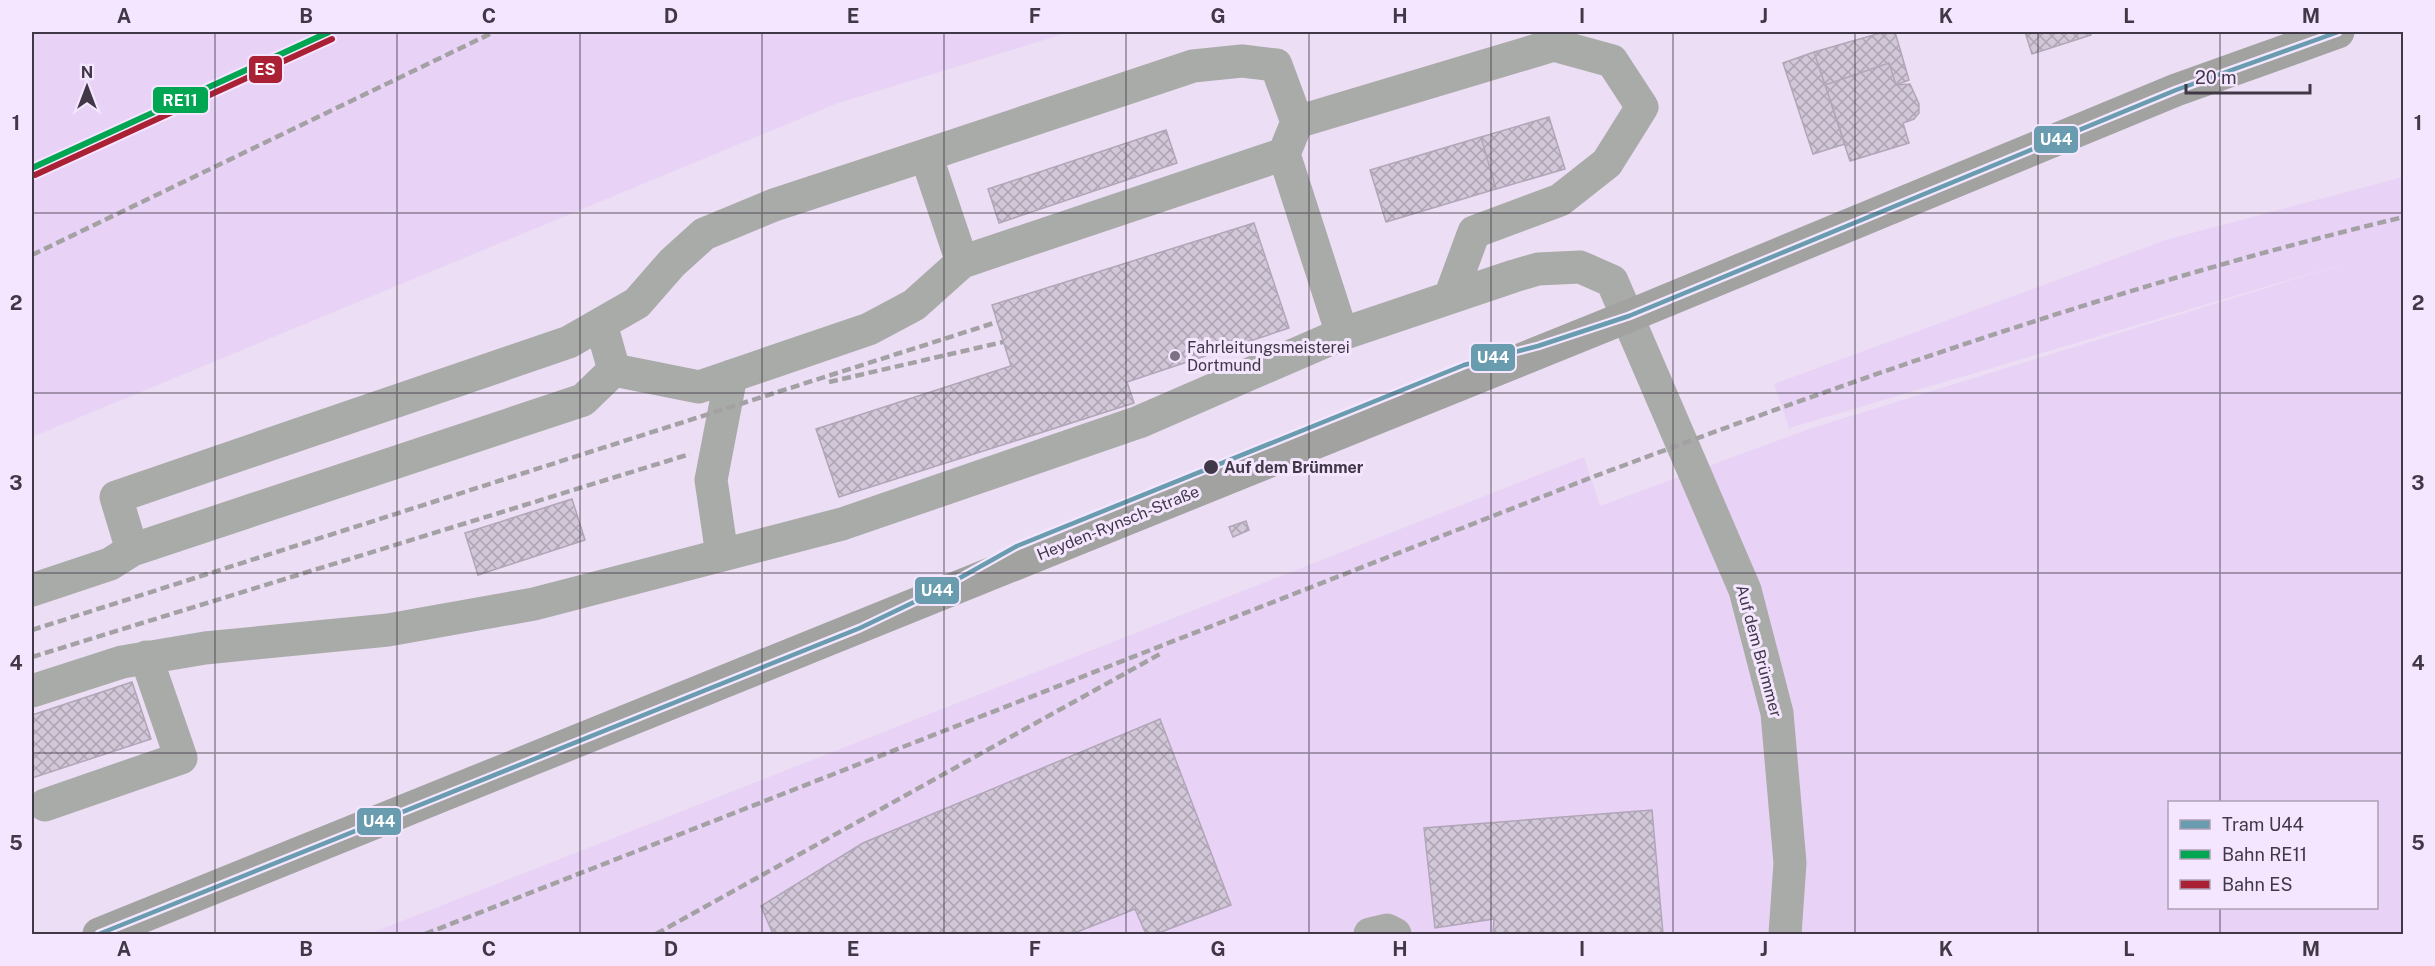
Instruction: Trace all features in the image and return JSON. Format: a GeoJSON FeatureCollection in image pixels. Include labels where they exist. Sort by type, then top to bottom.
{"type":"FeatureCollection","features":[{"type":"Feature","properties":{"kind":"main road","name":"Heyden-Rynsch-Straße"},"geometry":{"type":"LineString","coordinates":[[99,934],[1629,316],[2176,90],[2338,32]]}},
{"type":"Feature","properties":{"kind":"street"},"geometry":{"type":"LineString","coordinates":[[1297,122],[1554,45],[1612,61],[1642,107],[1607,163],[1560,200],[1474,232],[1450,297]]}},
{"type":"Feature","properties":{"kind":"street"},"geometry":{"type":"LineString","coordinates":[[132,550],[116,497],[569,342],[637,303],[672,263],[704,234],[774,205],[1193,66],[1242,61],[1276,65],[1297,122],[1284,154],[1342,334]]}},
{"type":"Feature","properties":{"kind":"street"},"geometry":{"type":"LineString","coordinates":[[614,370],[699,387],[869,329],[914,304],[962,262],[1284,154]]}},
{"type":"Feature","properties":{"kind":"street"},"geometry":{"type":"LineString","coordinates":[[926,155],[962,262]]}},
{"type":"Feature","properties":{"kind":"street","name":"Auf dem Brümmer"},"geometry":{"type":"LineString","coordinates":[[32,691],[122,662],[146,657],[399,628],[534,604],[842,524],[1138,422],[1342,334],[1538,269],[1580,267],[1612,281],[1745,590],[1777,713],[1790,863],[1785,934]]}},
{"type":"Feature","properties":{"kind":"street"},"geometry":{"type":"LineString","coordinates":[[601,324],[614,370]]}},
{"type":"Feature","properties":{"kind":"street"},"geometry":{"type":"LineString","coordinates":[[32,590],[110,564],[132,550],[583,400],[614,370]]}},
{"type":"Feature","properties":{"kind":"street"},"geometry":{"type":"LineString","coordinates":[[722,555],[711,480],[731,376]]}},
{"type":"Feature","properties":{"kind":"street"},"geometry":{"type":"LineString","coordinates":[[45,805],[181,758],[146,657]]}},
{"type":"Feature","properties":{"kind":"street"},"geometry":{"type":"LineString","coordinates":[[1370,934],[1388,930],[1395,934]]}},
{"type":"Feature","properties":{"kind":"shaded area"},"geometry":{"type":"Polygon","coordinates":[[[32,32],[1070,32],[838,103],[32,437],[32,32]]]}},
{"type":"Feature","properties":{"kind":"shaded area"},"geometry":{"type":"Polygon","coordinates":[[[2403,177],[2403,934],[369,934],[1584,457],[1600,506],[1812,428],[2363,258],[1789,428],[1774,384],[2166,240],[2403,177]]]}},
{"type":"Feature","properties":{"kind":"building"},"geometry":{"type":"Polygon","coordinates":[[[1884,32],[1895,32],[1909,80],[1896,85],[1889,63],[1825,85],[1814,52],[1884,32]]]}},
{"type":"Feature","properties":{"kind":"building"},"geometry":{"type":"Polygon","coordinates":[[[2025,32],[2090,32],[2091,35],[2032,54],[2025,32]]]}},
{"type":"Feature","properties":{"kind":"building"},"geometry":{"type":"Polygon","coordinates":[[[1814,52],[1845,144],[1813,154],[1783,63],[1814,52]]]}},
{"type":"Feature","properties":{"kind":"building"},"geometry":{"type":"Polygon","coordinates":[[[1889,63],[1896,85],[1910,84],[1919,104],[1919,113],[1914,119],[1903,123],[1909,143],[1850,161],[1825,85],[1889,63]]]}},
{"type":"Feature","properties":{"kind":"building"},"geometry":{"type":"Polygon","coordinates":[[[1549,117],[1565,169],[1496,189],[1481,137],[1549,117]]]}},
{"type":"Feature","properties":{"kind":"building"},"geometry":{"type":"Polygon","coordinates":[[[1166,130],[1177,163],[999,223],[988,189],[1166,130]]]}},
{"type":"Feature","properties":{"kind":"building"},"geometry":{"type":"Polygon","coordinates":[[[1481,137],[1496,189],[1386,222],[1370,170],[1481,137]]]}},
{"type":"Feature","properties":{"kind":"building"},"geometry":{"type":"Polygon","coordinates":[[[1254,223],[1289,328],[1127,382],[1134,403],[839,497],[816,429],[1011,366],[992,305],[1254,223]]]}},
{"type":"Feature","properties":{"kind":"building"},"geometry":{"type":"Polygon","coordinates":[[[572,499],[585,540],[478,575],[465,533],[572,499]]]}},
{"type":"Feature","properties":{"kind":"building"},"geometry":{"type":"Polygon","coordinates":[[[1246,521],[1249,530],[1233,537],[1229,527],[1246,521]]]}},
{"type":"Feature","properties":{"kind":"building"},"geometry":{"type":"Polygon","coordinates":[[[132,682],[151,739],[32,778],[32,715],[132,682]]]}},
{"type":"Feature","properties":{"kind":"building"},"geometry":{"type":"Polygon","coordinates":[[[1160,719],[1231,905],[1156,934],[1146,934],[1135,909],[1072,934],[773,934],[761,906],[863,843],[1160,719]]]}},
{"type":"Feature","properties":{"kind":"building"},"geometry":{"type":"Polygon","coordinates":[[[1652,810],[1663,934],[1493,934],[1494,919],[1435,928],[1424,828],[1652,810]]]}},
{"type":"Feature","properties":{"kind":"railway"},"geometry":{"type":"LineString","coordinates":[[32,255],[494,32]]}},
{"type":"Feature","properties":{"kind":"railway"},"geometry":{"type":"LineString","coordinates":[[425,934],[1590,478],[1791,404],[2095,302],[2300,243],[2404,217]]}},
{"type":"Feature","properties":{"kind":"railway"},"geometry":{"type":"LineString","coordinates":[[32,630],[997,322]]}},
{"type":"Feature","properties":{"kind":"railway"},"geometry":{"type":"LineString","coordinates":[[829,382],[1003,342]]}},
{"type":"Feature","properties":{"kind":"railway"},"geometry":{"type":"LineString","coordinates":[[32,657],[690,454]]}},
{"type":"Feature","properties":{"kind":"railway"},"geometry":{"type":"LineString","coordinates":[[656,934],[1160,654]]}},
{"type":"Feature","properties":{"kind":"tram line","name":"U44"},"geometry":{"type":"LineString","coordinates":[[99,934],[860,628],[933,593],[1017,546],[1464,365],[1538,346],[1629,316],[2176,90],[2338,32]]}},
{"type":"Feature","properties":{"kind":"rail line","name":"RE11"},"geometry":{"type":"LineString","coordinates":[[32,168],[329,32]]}},
{"type":"Feature","properties":{"kind":"rail line","name":"ES"},"geometry":{"type":"LineString","coordinates":[[35,175],[332,39]]}},
{"type":"Feature","properties":{"kind":"place","name":"Fahrleitungsmeisterei Dortmund"},"geometry":{"type":"Point","coordinates":[1175,356]}},
{"type":"Feature","properties":{"kind":"place","name":"Auf dem Brümmer"},"geometry":{"type":"Point","coordinates":[1211,467]}}]}
